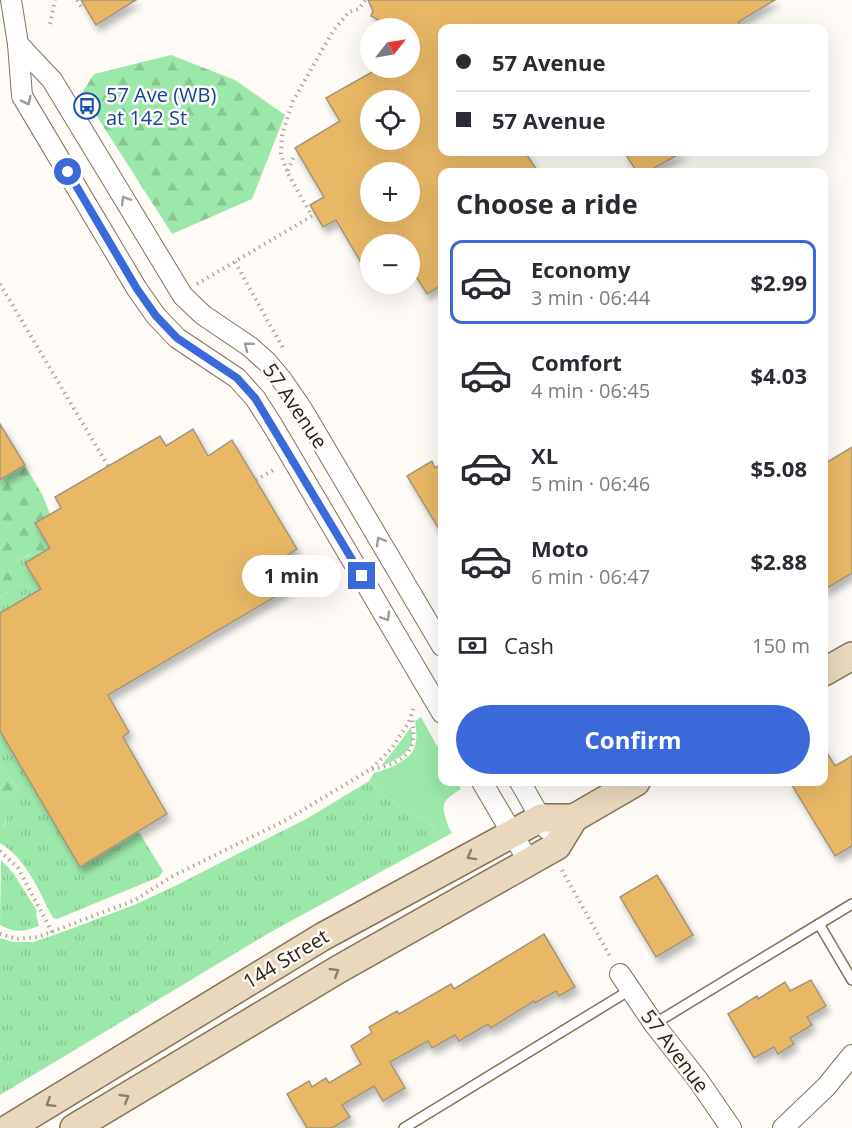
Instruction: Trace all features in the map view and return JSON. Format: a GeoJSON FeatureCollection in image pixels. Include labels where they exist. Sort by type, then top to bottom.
{"type":"FeatureCollection","features":[{"type":"Feature","properties":{"kind":"main road"},"geometry":{"type":"LineString","coordinates":[[828,670],[852,656]]}},
{"type":"Feature","properties":{"kind":"main road","name":"144 Street"},"geometry":{"type":"LineString","coordinates":[[9,1128],[322,937],[541,818],[574,818],[629,786]]}},
{"type":"Feature","properties":{"kind":"main road","name":"144 Street"},"geometry":{"type":"LineString","coordinates":[[74,1128],[339,969],[550,849],[560,859],[574,818]]}},
{"type":"Feature","properties":{"kind":"street","name":"57 Avenue"},"geometry":{"type":"LineString","coordinates":[[11,0],[18,44],[22,96],[137,289],[156,316],[177,338],[237,378],[255,398],[438,706]]}},
{"type":"Feature","properties":{"kind":"street","name":"57 Avenue"},"geometry":{"type":"LineString","coordinates":[[18,44],[52,80],[183,296],[203,315],[249,346],[282,380],[302,409],[438,639]]}},
{"type":"Feature","properties":{"kind":"street"},"geometry":{"type":"LineString","coordinates":[[484,786],[529,862]]}},
{"type":"Feature","properties":{"kind":"street"},"geometry":{"type":"LineString","coordinates":[[522,786],[541,818],[560,859]]}},
{"type":"Feature","properties":{"kind":"street","name":"57 Avenue"},"geometry":{"type":"LineString","coordinates":[[625,982],[732,1128]]}},
{"type":"Feature","properties":{"kind":"street"},"geometry":{"type":"LineString","coordinates":[[783,1128],[826,1087],[852,1055]]}},
{"type":"Feature","properties":{"kind":"lane"},"geometry":{"type":"LineString","coordinates":[[654,1024],[852,904]]}},
{"type":"Feature","properties":{"kind":"lane"},"geometry":{"type":"LineString","coordinates":[[819,924],[852,980]]}},
{"type":"Feature","properties":{"kind":"lane"},"geometry":{"type":"LineString","coordinates":[[404,1128],[625,982]]}},
{"type":"Feature","properties":{"kind":"path"},"geometry":{"type":"LineString","coordinates":[[50,24],[55,0]]}},
{"type":"Feature","properties":{"kind":"path"},"geometry":{"type":"LineString","coordinates":[[77,0],[82,8]]}},
{"type":"Feature","properties":{"kind":"path"},"geometry":{"type":"LineString","coordinates":[[191,287],[312,216],[287,172],[281,154],[282,134],[293,101],[333,31],[350,12],[359,9],[365,0]]}},
{"type":"Feature","properties":{"kind":"path"},"geometry":{"type":"LineString","coordinates":[[287,172],[295,154]]}},
{"type":"Feature","properties":{"kind":"path"},"geometry":{"type":"LineString","coordinates":[[235,262],[284,349]]}},
{"type":"Feature","properties":{"kind":"path"},"geometry":{"type":"LineString","coordinates":[[0,284],[108,466]]}},
{"type":"Feature","properties":{"kind":"path"},"geometry":{"type":"LineString","coordinates":[[256,480],[278,468]]}},
{"type":"Feature","properties":{"kind":"path"},"geometry":{"type":"LineString","coordinates":[[0,934],[17,939],[38,937],[135,900],[171,876],[286,820],[371,769],[392,748],[408,722],[414,707],[414,696]]}},
{"type":"Feature","properties":{"kind":"path"},"geometry":{"type":"LineString","coordinates":[[371,769],[386,767],[412,749],[414,740],[411,716]]}},
{"type":"Feature","properties":{"kind":"path"},"geometry":{"type":"LineString","coordinates":[[0,851],[18,868],[52,932]]}},
{"type":"Feature","properties":{"kind":"path"},"geometry":{"type":"LineString","coordinates":[[560,859],[625,982]]}},
{"type":"Feature","properties":{"kind":"green space"},"geometry":{"type":"Polygon","coordinates":[[[171,55],[235,80],[285,115],[252,199],[172,234],[82,93],[94,74],[171,55]]]}},
{"type":"Feature","properties":{"kind":"green space"},"geometry":{"type":"Polygon","coordinates":[[[25,465],[43,496],[50,514],[35,523],[50,548],[33,558],[30,554],[16,562],[20,574],[12,579],[11,590],[0,598],[0,480],[25,465]]]}},
{"type":"Feature","properties":{"kind":"green space"},"geometry":{"type":"Polygon","coordinates":[[[31,554],[33,558],[25,563],[41,589],[0,613],[0,598],[11,590],[11,579],[16,562],[31,554]]]}},
{"type":"Feature","properties":{"kind":"green space"},"geometry":{"type":"Polygon","coordinates":[[[421,717],[438,748],[438,786],[459,786],[461,789],[449,797],[444,804],[449,828],[437,835],[429,821],[404,810],[369,781],[374,773],[400,763],[411,754],[416,741],[415,721],[421,717]]]}},
{"type":"Feature","properties":{"kind":"green space"},"geometry":{"type":"Polygon","coordinates":[[[411,727],[410,747],[397,759],[381,766],[394,750],[411,727]]]}},
{"type":"Feature","properties":{"kind":"green space"},"geometry":{"type":"Polygon","coordinates":[[[0,731],[80,867],[139,832],[163,871],[159,877],[57,919],[53,918],[25,867],[0,843],[0,831],[5,825],[7,815],[19,791],[0,764],[0,731]]]}},
{"type":"Feature","properties":{"kind":"green space"},"geometry":{"type":"Polygon","coordinates":[[[0,764],[17,788],[0,803],[0,764]]]}},
{"type":"Feature","properties":{"kind":"green space"},"geometry":{"type":"Polygon","coordinates":[[[369,781],[404,810],[429,821],[437,835],[449,828],[452,833],[269,933],[0,1095],[0,938],[13,942],[34,942],[134,905],[308,818],[369,781]]]}},
{"type":"Feature","properties":{"kind":"green space"},"geometry":{"type":"Polygon","coordinates":[[[17,788],[20,795],[19,800],[7,815],[0,831],[0,803],[17,788]]]}},
{"type":"Feature","properties":{"kind":"green space"},"geometry":{"type":"Polygon","coordinates":[[[1,860],[14,874],[37,911],[39,926],[20,931],[0,925],[1,860]]]}},
{"type":"Feature","properties":{"kind":"building"},"geometry":{"type":"Polygon","coordinates":[[[81,0],[136,0],[96,25],[81,0]]]}},
{"type":"Feature","properties":{"kind":"building"},"geometry":{"type":"Polygon","coordinates":[[[368,0],[775,0],[738,22],[739,24],[438,24],[438,156],[528,156],[535,168],[438,168],[438,287],[427,294],[420,283],[420,234],[360,234],[360,261],[336,220],[323,227],[310,205],[324,197],[295,148],[340,121],[326,98],[361,78],[420,78],[420,18],[375,18],[371,16],[373,11],[368,0]]]}},
{"type":"Feature","properties":{"kind":"building"},"geometry":{"type":"Polygon","coordinates":[[[627,156],[676,156],[654,168],[634,168],[627,156]]]}},
{"type":"Feature","properties":{"kind":"building"},"geometry":{"type":"Polygon","coordinates":[[[0,424],[25,465],[0,480],[0,424]]]}},
{"type":"Feature","properties":{"kind":"building"},"geometry":{"type":"Polygon","coordinates":[[[193,429],[208,456],[232,440],[297,549],[286,556],[302,581],[108,695],[129,732],[123,737],[167,814],[80,867],[0,731],[0,613],[41,589],[25,563],[50,548],[35,523],[61,508],[55,497],[160,436],[166,446],[193,429]]]}},
{"type":"Feature","properties":{"kind":"building"},"geometry":{"type":"Polygon","coordinates":[[[852,447],[852,573],[828,588],[828,462],[852,447]]]}},
{"type":"Feature","properties":{"kind":"building"},"geometry":{"type":"Polygon","coordinates":[[[432,461],[435,468],[438,466],[438,527],[407,476],[432,461]]]}},
{"type":"Feature","properties":{"kind":"building"},"geometry":{"type":"Polygon","coordinates":[[[828,755],[835,766],[852,756],[852,846],[835,856],[792,786],[828,786],[828,755]]]}},
{"type":"Feature","properties":{"kind":"building"},"geometry":{"type":"Polygon","coordinates":[[[657,875],[693,935],[656,957],[620,897],[657,875]]]}},
{"type":"Feature","properties":{"kind":"building"},"geometry":{"type":"Polygon","coordinates":[[[544,934],[575,987],[559,996],[556,991],[535,1003],[534,1001],[491,1028],[488,1024],[459,1041],[455,1035],[432,1048],[428,1041],[390,1062],[405,1088],[383,1101],[374,1086],[342,1105],[350,1117],[332,1128],[307,1128],[287,1094],[309,1081],[312,1087],[326,1078],[329,1083],[361,1064],[351,1046],[372,1033],[369,1027],[397,1011],[399,1014],[451,984],[454,989],[544,934]]]}},
{"type":"Feature","properties":{"kind":"building"},"geometry":{"type":"Polygon","coordinates":[[[811,980],[826,1006],[807,1017],[812,1025],[790,1038],[794,1044],[778,1054],[774,1047],[754,1058],[728,1014],[785,982],[790,991],[811,980]]]}},
{"type":"Feature","properties":{"kind":"place","name":"57 Ave (WB) at 142 St"},"geometry":{"type":"Point","coordinates":[87,106]}},
{"type":"Feature","properties":{"kind":"route"},"geometry":{"type":"LineString","coordinates":[[68,172],[137,289],[156,316],[177,338],[237,378],[255,398],[362,576]]}}]}
